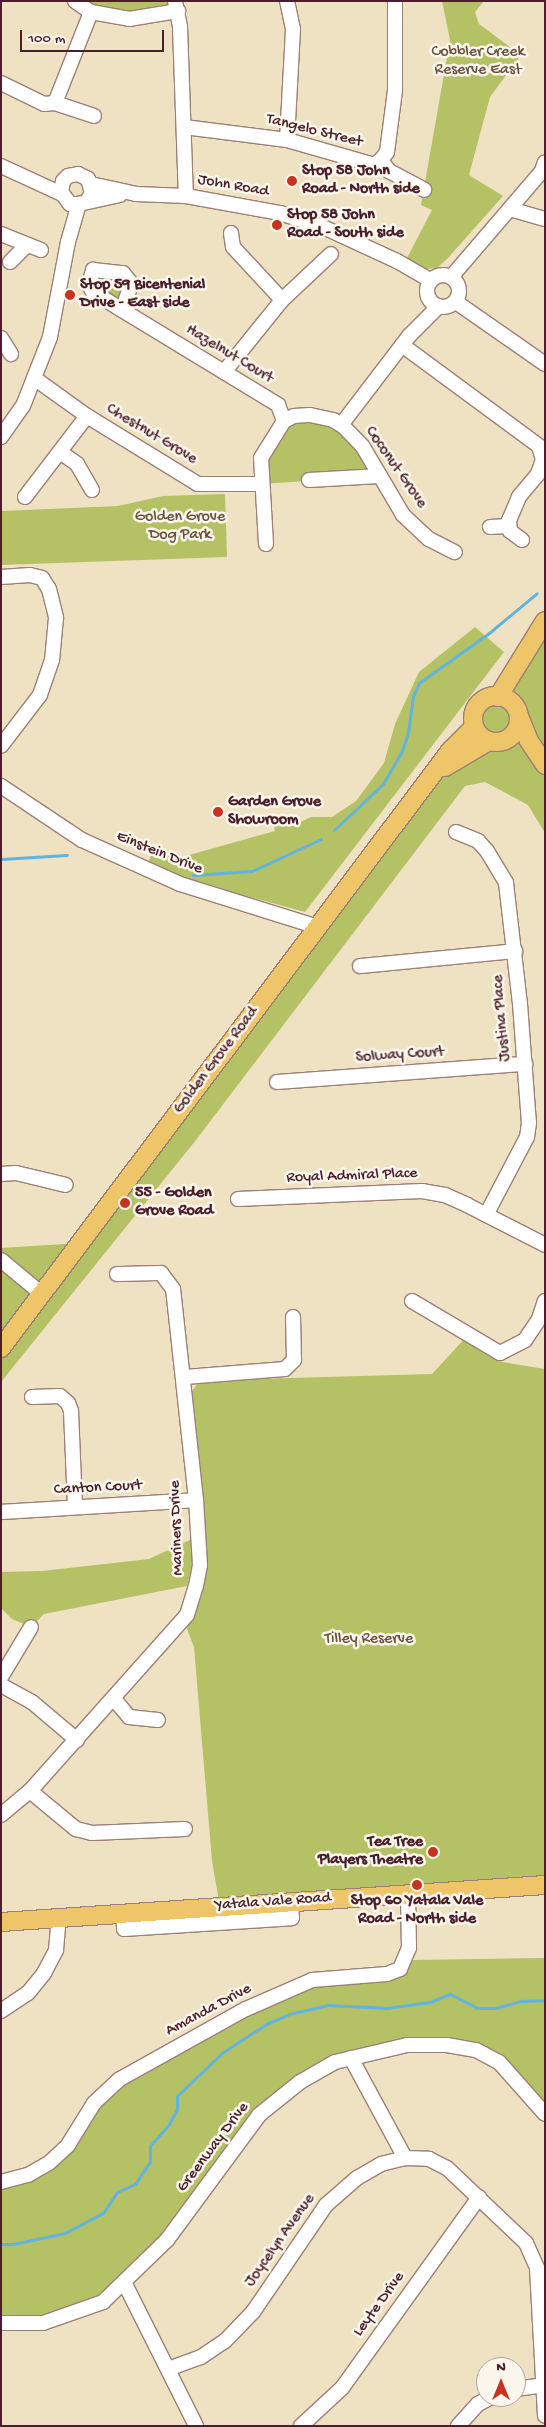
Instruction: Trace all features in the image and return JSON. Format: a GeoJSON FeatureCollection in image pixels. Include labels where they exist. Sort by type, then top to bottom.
{"type":"FeatureCollection","features":[{"type":"Feature","properties":{"kind":"main road"},"geometry":{"type":"LineString","coordinates":[[545,621],[528,652],[498,697],[484,700],[474,712],[474,727],[545,766]]}},
{"type":"Feature","properties":{"kind":"main road"},"geometry":{"type":"LineString","coordinates":[[497,740],[516,730],[515,689],[528,652]]}},
{"type":"Feature","properties":{"kind":"main road"},"geometry":{"type":"LineString","coordinates":[[498,697],[517,711],[529,741],[545,766]]}},
{"type":"Feature","properties":{"kind":"main road","name":"Golden Grove Road"},"geometry":{"type":"LineString","coordinates":[[1,1348],[450,752],[474,727]]}},
{"type":"Feature","properties":{"kind":"main road","name":"Golden Grove Road"},"geometry":{"type":"LineString","coordinates":[[435,774],[497,740]]}},
{"type":"Feature","properties":{"kind":"main road","name":"Yatala Vale Road"},"geometry":{"type":"LineString","coordinates":[[1,1922],[545,1885]]}},
{"type":"Feature","properties":{"kind":"street"},"geometry":{"type":"LineString","coordinates":[[75,1],[91,12],[129,19],[176,6],[184,128],[186,196]]}},
{"type":"Feature","properties":{"kind":"street"},"geometry":{"type":"LineString","coordinates":[[287,140],[293,29],[288,1]]}},
{"type":"Feature","properties":{"kind":"street"},"geometry":{"type":"LineString","coordinates":[[381,160],[387,152],[395,90],[395,1]]}},
{"type":"Feature","properties":{"kind":"street"},"geometry":{"type":"LineString","coordinates":[[55,103],[91,12]]}},
{"type":"Feature","properties":{"kind":"street"},"geometry":{"type":"LineString","coordinates":[[1,82],[44,104],[55,103],[94,116]]}},
{"type":"Feature","properties":{"kind":"street","name":"Tangelo Street"},"geometry":{"type":"LineString","coordinates":[[184,128],[202,127],[287,140],[374,165],[381,160],[389,170],[424,190]]}},
{"type":"Feature","properties":{"kind":"street"},"geometry":{"type":"LineString","coordinates":[[452,276],[542,170],[545,162]]}},
{"type":"Feature","properties":{"kind":"street"},"geometry":{"type":"LineString","coordinates":[[1,437],[23,406],[50,337],[68,242],[73,200],[65,179],[47,180],[7,169]]}},
{"type":"Feature","properties":{"kind":"street"},"geometry":{"type":"LineString","coordinates":[[7,169],[73,200],[92,193],[91,184]]}},
{"type":"Feature","properties":{"kind":"street","name":"John Road"},"geometry":{"type":"LineString","coordinates":[[65,179],[78,174],[91,184],[136,194]]}},
{"type":"Feature","properties":{"kind":"street","name":"John Road"},"geometry":{"type":"LineString","coordinates":[[73,200],[136,194],[186,196],[280,213],[324,227],[397,261],[430,280]]}},
{"type":"Feature","properties":{"kind":"street"},"geometry":{"type":"LineString","coordinates":[[510,209],[545,218]]}},
{"type":"Feature","properties":{"kind":"street"},"geometry":{"type":"LineString","coordinates":[[231,233],[233,247],[282,300]]}},
{"type":"Feature","properties":{"kind":"street"},"geometry":{"type":"LineString","coordinates":[[1,234],[42,250]]}},
{"type":"Feature","properties":{"kind":"street"},"geometry":{"type":"LineString","coordinates":[[10,262],[27,245]]}},
{"type":"Feature","properties":{"kind":"street"},"geometry":{"type":"LineString","coordinates":[[224,372],[282,300],[331,254]]}},
{"type":"Feature","properties":{"kind":"street"},"geometry":{"type":"LineString","coordinates":[[443,274],[452,276],[460,291],[456,302],[443,308],[434,303],[426,291],[430,280],[443,274]]}},
{"type":"Feature","properties":{"kind":"street"},"geometry":{"type":"LineString","coordinates":[[456,302],[545,364]]}},
{"type":"Feature","properties":{"kind":"street"},"geometry":{"type":"LineString","coordinates":[[341,425],[434,303]]}},
{"type":"Feature","properties":{"kind":"street","name":"Hazelnut Court"},"geometry":{"type":"LineString","coordinates":[[122,310],[278,405],[284,422]]}},
{"type":"Feature","properties":{"kind":"street"},"geometry":{"type":"LineString","coordinates":[[1,338],[11,354]]}},
{"type":"Feature","properties":{"kind":"street"},"geometry":{"type":"LineString","coordinates":[[406,341],[539,446],[544,460],[538,474],[520,497],[508,526]]}},
{"type":"Feature","properties":{"kind":"street"},"geometry":{"type":"LineString","coordinates":[[1,425],[31,384]]}},
{"type":"Feature","properties":{"kind":"street","name":"Chestnut Grove"},"geometry":{"type":"LineString","coordinates":[[31,384],[198,484],[262,484]]}},
{"type":"Feature","properties":{"kind":"street","name":"Coconut Grove"},"geometry":{"type":"LineString","coordinates":[[284,422],[294,416],[310,415],[333,420],[341,425],[363,447],[403,514],[429,538],[455,552]]}},
{"type":"Feature","properties":{"kind":"street"},"geometry":{"type":"LineString","coordinates":[[25,497],[87,416]]}},
{"type":"Feature","properties":{"kind":"street"},"geometry":{"type":"LineString","coordinates":[[266,544],[261,458],[284,422]]}},
{"type":"Feature","properties":{"kind":"street"},"geometry":{"type":"LineString","coordinates":[[60,452],[77,464],[92,490]]}},
{"type":"Feature","properties":{"kind":"street"},"geometry":{"type":"LineString","coordinates":[[308,480],[380,476]]}},
{"type":"Feature","properties":{"kind":"street"},"geometry":{"type":"LineString","coordinates":[[490,527],[508,526],[522,540]]}},
{"type":"Feature","properties":{"kind":"street"},"geometry":{"type":"LineString","coordinates":[[1,577],[30,575],[42,578],[50,588],[56,618],[52,660],[40,695],[1,746]]}},
{"type":"Feature","properties":{"kind":"street","name":"Einstein Drive"},"geometry":{"type":"LineString","coordinates":[[1,786],[90,844],[180,884],[318,927]]}},
{"type":"Feature","properties":{"kind":"street","name":"Justina Place"},"geometry":{"type":"LineString","coordinates":[[456,832],[478,841],[488,851],[506,884],[515,951],[525,1064],[529,1123],[527,1137],[523,1150],[486,1215]]}},
{"type":"Feature","properties":{"kind":"street"},"geometry":{"type":"LineString","coordinates":[[360,966],[515,951]]}},
{"type":"Feature","properties":{"kind":"street","name":"Solway Court"},"geometry":{"type":"LineString","coordinates":[[277,1082],[525,1064]]}},
{"type":"Feature","properties":{"kind":"street"},"geometry":{"type":"LineString","coordinates":[[1,1174],[16,1174],[66,1185]]}},
{"type":"Feature","properties":{"kind":"street","name":"Royal Admiral Place"},"geometry":{"type":"LineString","coordinates":[[238,1199],[404,1190],[445,1195],[545,1246]]}},
{"type":"Feature","properties":{"kind":"street"},"geometry":{"type":"LineString","coordinates":[[1,1260],[42,1294]]}},
{"type":"Feature","properties":{"kind":"street","name":"Mariners Drive"},"geometry":{"type":"LineString","coordinates":[[1,1816],[30,1791],[77,1740],[187,1614],[200,1565],[185,1377],[173,1289],[161,1273],[118,1274]]}},
{"type":"Feature","properties":{"kind":"street"},"geometry":{"type":"LineString","coordinates":[[412,1300],[500,1353],[525,1340],[539,1319],[545,1301]]}},
{"type":"Feature","properties":{"kind":"street"},"geometry":{"type":"LineString","coordinates":[[185,1377],[286,1369],[294,1360],[293,1317]]}},
{"type":"Feature","properties":{"kind":"street"},"geometry":{"type":"LineString","coordinates":[[32,1397],[60,1396],[68,1402],[72,1411],[75,1508]]}},
{"type":"Feature","properties":{"kind":"street","name":"Canton Court"},"geometry":{"type":"LineString","coordinates":[[1,1512],[196,1500]]}},
{"type":"Feature","properties":{"kind":"street"},"geometry":{"type":"LineString","coordinates":[[1,1677],[31,1627]]}},
{"type":"Feature","properties":{"kind":"street"},"geometry":{"type":"LineString","coordinates":[[1,1686],[24,1696],[77,1740]]}},
{"type":"Feature","properties":{"kind":"street"},"geometry":{"type":"LineString","coordinates":[[114,1699],[129,1717],[158,1720]]}},
{"type":"Feature","properties":{"kind":"street"},"geometry":{"type":"LineString","coordinates":[[30,1791],[76,1829],[92,1833],[185,1829]]}},
{"type":"Feature","properties":{"kind":"street","name":"Amanda Drive"},"geometry":{"type":"LineString","coordinates":[[1,2182],[28,2175],[50,2163],[68,2145],[94,2103],[120,2079],[246,2009],[312,1980],[387,1974],[400,1969],[409,1948],[408,1894]]}},
{"type":"Feature","properties":{"kind":"street"},"geometry":{"type":"LineString","coordinates":[[1,2012],[28,1992],[44,1973],[56,1950],[59,1918]]}},
{"type":"Feature","properties":{"kind":"street","name":"Greenway Drive"},"geometry":{"type":"LineString","coordinates":[[1,2323],[36,2324],[75,2313],[102,2302],[167,2240],[259,2115],[325,2066],[384,2048],[415,2044],[447,2045],[476,2050],[499,2062],[545,2114]]}},
{"type":"Feature","properties":{"kind":"street"},"geometry":{"type":"LineString","coordinates":[[351,2058],[406,2158]]}},
{"type":"Feature","properties":{"kind":"street","name":"Joycelyn Avenue"},"geometry":{"type":"LineString","coordinates":[[168,2369],[202,2356],[231,2335],[253,2312],[326,2205],[357,2178],[381,2164],[406,2158],[429,2159],[447,2168],[526,2243],[537,2268],[543,2344],[545,2416]]}},
{"type":"Feature","properties":{"kind":"street","name":"Leyte Drive"},"geometry":{"type":"LineString","coordinates":[[301,2426],[342,2388],[479,2197]]}},
{"type":"Feature","properties":{"kind":"street"},"geometry":{"type":"LineString","coordinates":[[124,2282],[196,2426]]}},
{"type":"Feature","properties":{"kind":"street"},"geometry":{"type":"LineString","coordinates":[[526,2388],[543,2385]]}},
{"type":"Feature","properties":{"kind":"street"},"geometry":{"type":"LineString","coordinates":[[458,2426],[476,2406]]}},
{"type":"Feature","properties":{"kind":"green space"},"geometry":{"type":"Polygon","coordinates":[[[75,1],[174,1],[178,11],[139,18],[75,1]]]}},
{"type":"Feature","properties":{"kind":"green space","name":"Cobbler Creek Reserve East"},"geometry":{"type":"Polygon","coordinates":[[[442,1],[484,1],[475,12],[479,24],[521,55],[490,97],[469,175],[503,196],[448,258],[437,268],[425,269],[406,260],[432,210],[421,205],[450,40],[442,1]]]}},
{"type":"Feature","properties":{"kind":"green space"},"geometry":{"type":"Polygon","coordinates":[[[93,270],[130,282],[123,302],[93,292],[93,270]]]}},
{"type":"Feature","properties":{"kind":"green space"},"geometry":{"type":"Polygon","coordinates":[[[333,420],[380,476],[262,484],[261,458],[284,421],[333,420]]]}},
{"type":"Feature","properties":{"kind":"green space","name":"Golden Grove Dog Park"},"geometry":{"type":"Polygon","coordinates":[[[225,494],[227,557],[1,565],[1,511],[118,506],[163,496],[225,494]]]}},
{"type":"Feature","properties":{"kind":"green space"},"geometry":{"type":"Polygon","coordinates":[[[545,621],[545,833],[528,805],[485,782],[465,786],[196,1140],[1,1382],[1,1248],[80,1243],[503,686],[545,621]]]}},
{"type":"Feature","properties":{"kind":"green space"},"geometry":{"type":"Polygon","coordinates":[[[475,627],[504,652],[305,912],[195,882],[148,863],[155,845],[182,857],[275,831],[272,819],[288,815],[292,826],[311,817],[332,817],[356,801],[384,763],[395,724],[419,672],[475,627]]]}},
{"type":"Feature","properties":{"kind":"green space","name":"Tilley Reserve"},"geometry":{"type":"Polygon","coordinates":[[[467,1336],[500,1353],[502,1362],[545,1369],[545,1885],[220,1907],[212,1861],[194,1647],[187,1629],[207,1567],[192,1391],[198,1383],[220,1380],[432,1374],[467,1336]]]}},
{"type":"Feature","properties":{"kind":"green space"},"geometry":{"type":"Polygon","coordinates":[[[192,1539],[192,1565],[187,1586],[44,1614],[31,1627],[12,1619],[1,1608],[1,1572],[42,1571],[149,1559],[192,1539]]]}},
{"type":"Feature","properties":{"kind":"green space"},"geometry":{"type":"Polygon","coordinates":[[[545,1958],[545,2114],[499,2062],[447,2045],[351,2058],[272,2102],[167,2240],[124,2282],[75,2313],[1,2323],[1,2182],[49,2163],[105,2092],[312,1980],[387,1974],[413,1960],[545,1958]]]}},
{"type":"Feature","properties":{"kind":"waterway"},"geometry":{"type":"LineString","coordinates":[[334,830],[383,784],[402,751],[408,732],[413,696],[419,683],[489,633],[537,593]]}},
{"type":"Feature","properties":{"kind":"waterway"},"geometry":{"type":"LineString","coordinates":[[193,875],[252,871],[321,839]]}},
{"type":"Feature","properties":{"kind":"waterway"},"geometry":{"type":"LineString","coordinates":[[1,859],[67,855]]}},
{"type":"Feature","properties":{"kind":"waterway"},"geometry":{"type":"LineString","coordinates":[[1,2244],[13,2244],[65,2233],[103,2213],[117,2192],[135,2184],[150,2162],[150,2146],[169,2124],[177,2109],[177,2096],[223,2052],[268,2023],[289,2014],[328,2005],[387,2008],[430,2002],[450,1994],[478,2008],[496,2008],[520,2001],[545,2000]]}},
{"type":"Feature","properties":{"kind":"place","name":"Stop 58 John Road - North side"},"geometry":{"type":"Point","coordinates":[292,181]}},
{"type":"Feature","properties":{"kind":"place","name":"Stop 58 John Road - South side"},"geometry":{"type":"Point","coordinates":[277,225]}},
{"type":"Feature","properties":{"kind":"place","name":"Stop 59 Bicentenial Drive - East side"},"geometry":{"type":"Point","coordinates":[70,295]}},
{"type":"Feature","properties":{"kind":"place","name":"Garden Grove Showroom"},"geometry":{"type":"Point","coordinates":[218,812]}},
{"type":"Feature","properties":{"kind":"place","name":"55 - Golden Grove Road"},"geometry":{"type":"Point","coordinates":[125,1203]}},
{"type":"Feature","properties":{"kind":"place","name":"Tea Tree Players Theatre"},"geometry":{"type":"Point","coordinates":[433,1852]}},
{"type":"Feature","properties":{"kind":"place","name":"Stop 60 Yatala Vale Road - North side"},"geometry":{"type":"Point","coordinates":[417,1885]}}]}
